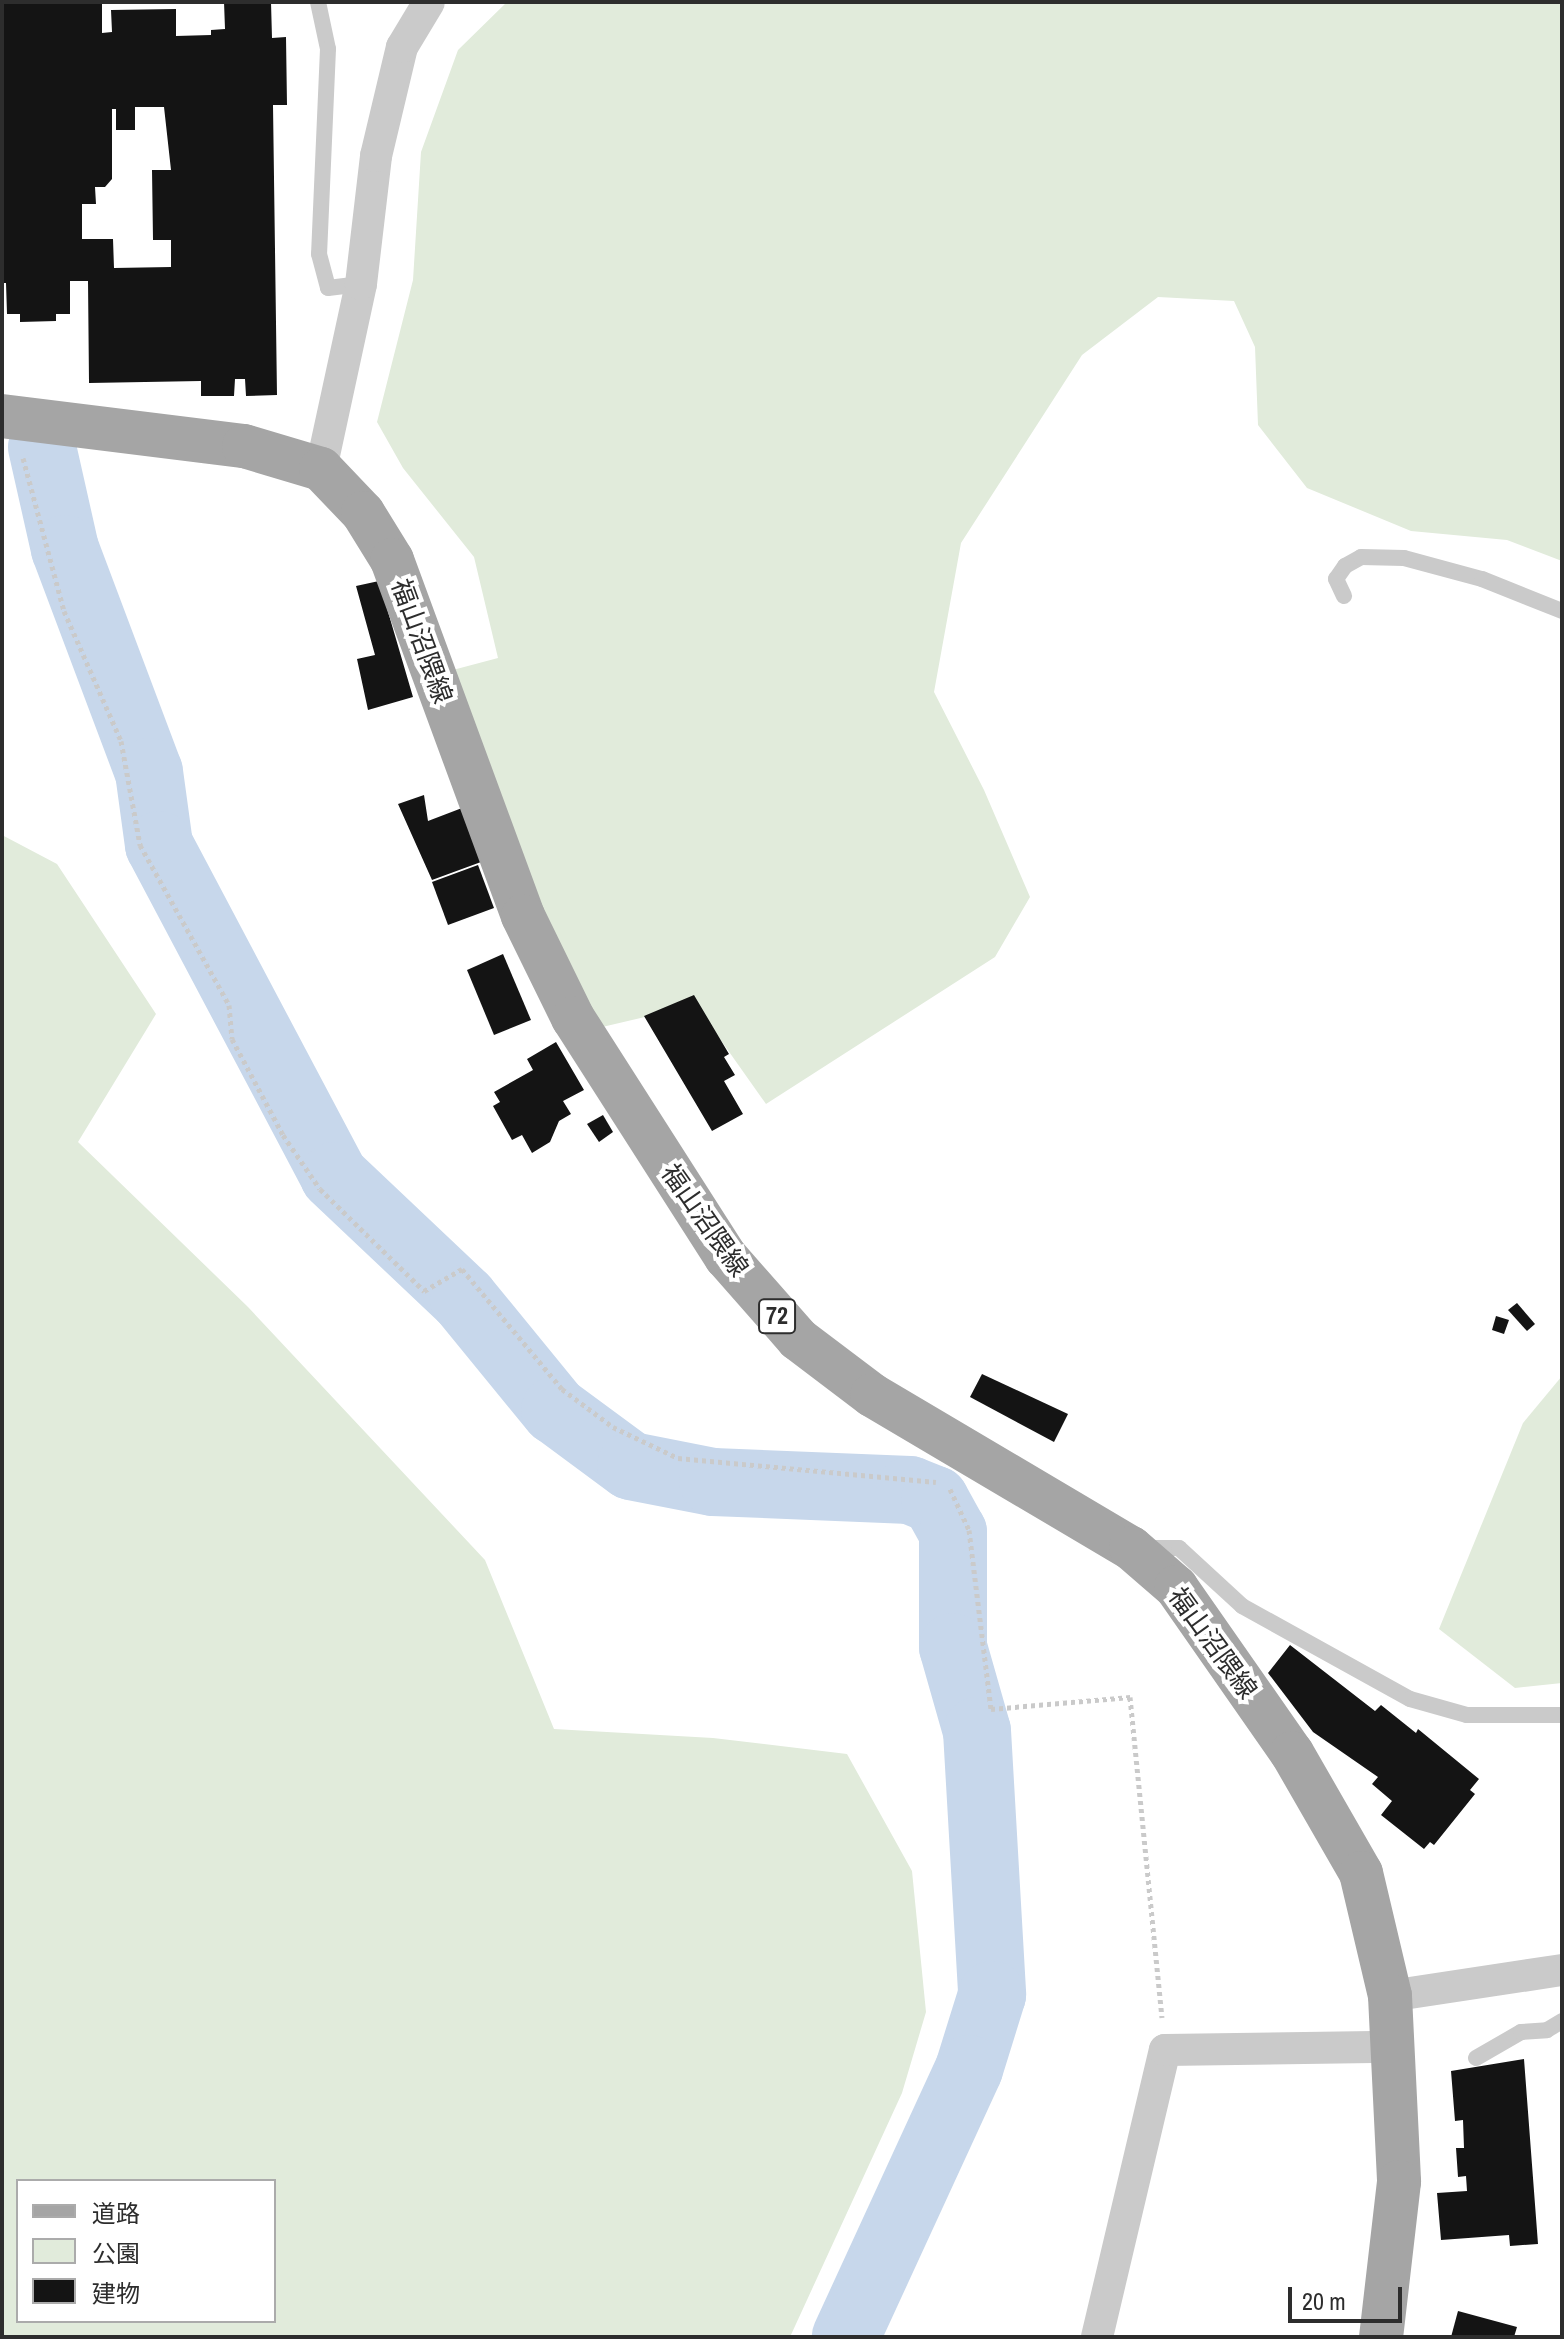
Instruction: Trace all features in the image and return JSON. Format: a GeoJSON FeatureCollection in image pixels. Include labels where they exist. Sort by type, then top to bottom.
{"type":"FeatureCollection","features":[{"type":"Feature","properties":{"kind":"main road","name":"福山沼隈線"},"geometry":{"type":"LineString","coordinates":[[9,417],[244,446],[321,469],[363,513],[392,560],[523,916],[573,1018],[726,1257],[798,1339],[872,1395],[1131,1548],[1176,1587],[1292,1753],[1354,1860],[1390,1996],[1399,2182],[1381,2337]]}},
{"type":"Feature","properties":{"kind":"street"},"geometry":{"type":"LineString","coordinates":[[321,469],[361,284],[376,156],[398,62],[429,2]]}},
{"type":"Feature","properties":{"kind":"street"},"geometry":{"type":"LineString","coordinates":[[1390,1996],[1562,1970]]}},
{"type":"Feature","properties":{"kind":"street"},"geometry":{"type":"LineString","coordinates":[[1097,2337],[1165,2050],[1391,2047]]}},
{"type":"Feature","properties":{"kind":"lane"},"geometry":{"type":"LineString","coordinates":[[318,2],[328,49],[319,254],[328,288],[361,284]]}},
{"type":"Feature","properties":{"kind":"lane"},"geometry":{"type":"LineString","coordinates":[[1344,596],[1336,579],[1345,566],[1361,557],[1404,558],[1482,579],[1562,611]]}},
{"type":"Feature","properties":{"kind":"lane"},"geometry":{"type":"LineString","coordinates":[[1131,1548],[1179,1548],[1242,1606],[1410,1699],[1467,1715],[1562,1715]]}},
{"type":"Feature","properties":{"kind":"lane"},"geometry":{"type":"LineString","coordinates":[[1476,2058],[1521,2032],[1547,2030],[1562,2021]]}},
{"type":"Feature","properties":{"kind":"path"},"geometry":{"type":"LineString","coordinates":[[9,417],[64,611],[121,741],[140,845],[229,1005],[232,1039],[283,1135],[320,1189],[424,1291],[462,1269],[562,1389],[613,1427],[678,1458],[947,1483],[957,1487]]}},
{"type":"Feature","properties":{"kind":"path"},"geometry":{"type":"LineString","coordinates":[[947,1483],[969,1530],[991,1709],[1130,1697],[1165,2050]]}},
{"type":"Feature","properties":{"kind":"green space"},"geometry":{"type":"Polygon","coordinates":[[[507,2],[1562,2],[1562,561],[1507,540],[1411,531],[1307,488],[1258,425],[1255,347],[1234,301],[1158,297],[1082,355],[961,543],[934,692],[984,790],[1030,897],[995,957],[766,1104],[696,1005],[598,1028],[556,945],[449,671],[498,658],[474,557],[403,468],[377,422],[413,280],[421,152],[458,50],[507,2]]]}},
{"type":"Feature","properties":{"kind":"green space"},"geometry":{"type":"Polygon","coordinates":[[[2,835],[57,864],[156,1014],[78,1142],[248,1307],[485,1560],[554,1729],[713,1738],[847,1754],[912,1871],[926,2012],[902,2093],[790,2337],[2,2337],[2,835]]]}},
{"type":"Feature","properties":{"kind":"green space"},"geometry":{"type":"Polygon","coordinates":[[[1562,1376],[1562,1683],[1515,1688],[1439,1629],[1523,1423],[1562,1376]]]}},
{"type":"Feature","properties":{"kind":"building"},"geometry":{"type":"Polygon","coordinates":[[[2,2],[102,2],[102,33],[112,32],[111,10],[176,9],[176,36],[211,35],[211,30],[225,29],[224,2],[271,2],[272,38],[286,37],[287,105],[273,105],[277,395],[246,396],[245,379],[235,379],[234,396],[201,396],[201,381],[89,383],[88,281],[70,281],[70,314],[56,314],[56,321],[20,322],[20,314],[7,314],[6,283],[2,283],[2,2]],[[135,107],[135,130],[116,130],[116,109],[112,109],[112,179],[105,187],[95,187],[96,204],[82,204],[82,239],[113,239],[114,268],[171,267],[171,240],[153,240],[152,170],[171,170],[164,107],[135,107]]]}},
{"type":"Feature","properties":{"kind":"building"},"geometry":{"type":"Polygon","coordinates":[[[379,581],[413,697],[368,710],[357,659],[375,655],[356,586],[379,581]]]}},
{"type":"Feature","properties":{"kind":"building"},"geometry":{"type":"Polygon","coordinates":[[[424,795],[428,821],[462,808],[481,862],[432,880],[398,804],[424,795]]]}},
{"type":"Feature","properties":{"kind":"building"},"geometry":{"type":"Polygon","coordinates":[[[478,865],[494,908],[448,925],[432,882],[478,865]]]}},
{"type":"Feature","properties":{"kind":"building"},"geometry":{"type":"Polygon","coordinates":[[[503,954],[531,1020],[494,1035],[467,970],[503,954]]]}},
{"type":"Feature","properties":{"kind":"building"},"geometry":{"type":"Polygon","coordinates":[[[694,995],[729,1054],[724,1057],[735,1075],[724,1081],[743,1114],[712,1131],[644,1016],[694,995]]]}},
{"type":"Feature","properties":{"kind":"building"},"geometry":{"type":"Polygon","coordinates":[[[556,1042],[584,1090],[563,1101],[571,1114],[559,1121],[550,1142],[532,1153],[522,1135],[512,1140],[493,1106],[500,1102],[494,1092],[533,1070],[527,1059],[556,1042]]]}},
{"type":"Feature","properties":{"kind":"building"},"geometry":{"type":"Polygon","coordinates":[[[603,1115],[613,1132],[599,1142],[587,1124],[603,1115]]]}},
{"type":"Feature","properties":{"kind":"building"},"geometry":{"type":"Polygon","coordinates":[[[1517,1303],[1535,1324],[1527,1331],[1508,1310],[1517,1303]]]}},
{"type":"Feature","properties":{"kind":"building"},"geometry":{"type":"Polygon","coordinates":[[[1496,1316],[1509,1320],[1504,1334],[1492,1330],[1496,1316]]]}},
{"type":"Feature","properties":{"kind":"building"},"geometry":{"type":"Polygon","coordinates":[[[982,1374],[1068,1414],[1054,1442],[970,1397],[982,1374]]]}},
{"type":"Feature","properties":{"kind":"building"},"geometry":{"type":"Polygon","coordinates":[[[1290,1645],[1375,1711],[1381,1705],[1416,1733],[1418,1729],[1479,1779],[1470,1790],[1475,1794],[1434,1845],[1430,1842],[1424,1849],[1381,1815],[1392,1801],[1372,1784],[1378,1777],[1313,1732],[1268,1673],[1290,1645]]]}},
{"type":"Feature","properties":{"kind":"building"},"geometry":{"type":"Polygon","coordinates":[[[1524,2059],[1538,2244],[1510,2246],[1509,2235],[1441,2240],[1437,2193],[1467,2191],[1466,2176],[1458,2177],[1456,2148],[1464,2148],[1463,2120],[1455,2121],[1451,2071],[1524,2059]]]}},
{"type":"Feature","properties":{"kind":"building"},"geometry":{"type":"Polygon","coordinates":[[[1458,2311],[1517,2327],[1514,2337],[1451,2337],[1458,2311]]]}},
{"type":"Feature","properties":{"kind":"waterway"},"geometry":{"type":"LineString","coordinates":[[42,447],[65,549],[149,772],[159,845],[334,1176],[464,1299],[555,1410],[631,1466],[713,1482],[910,1490],[935,1500],[953,1532],[953,1647],[977,1731],[992,1995],[969,2069],[846,2337]]}}]}
